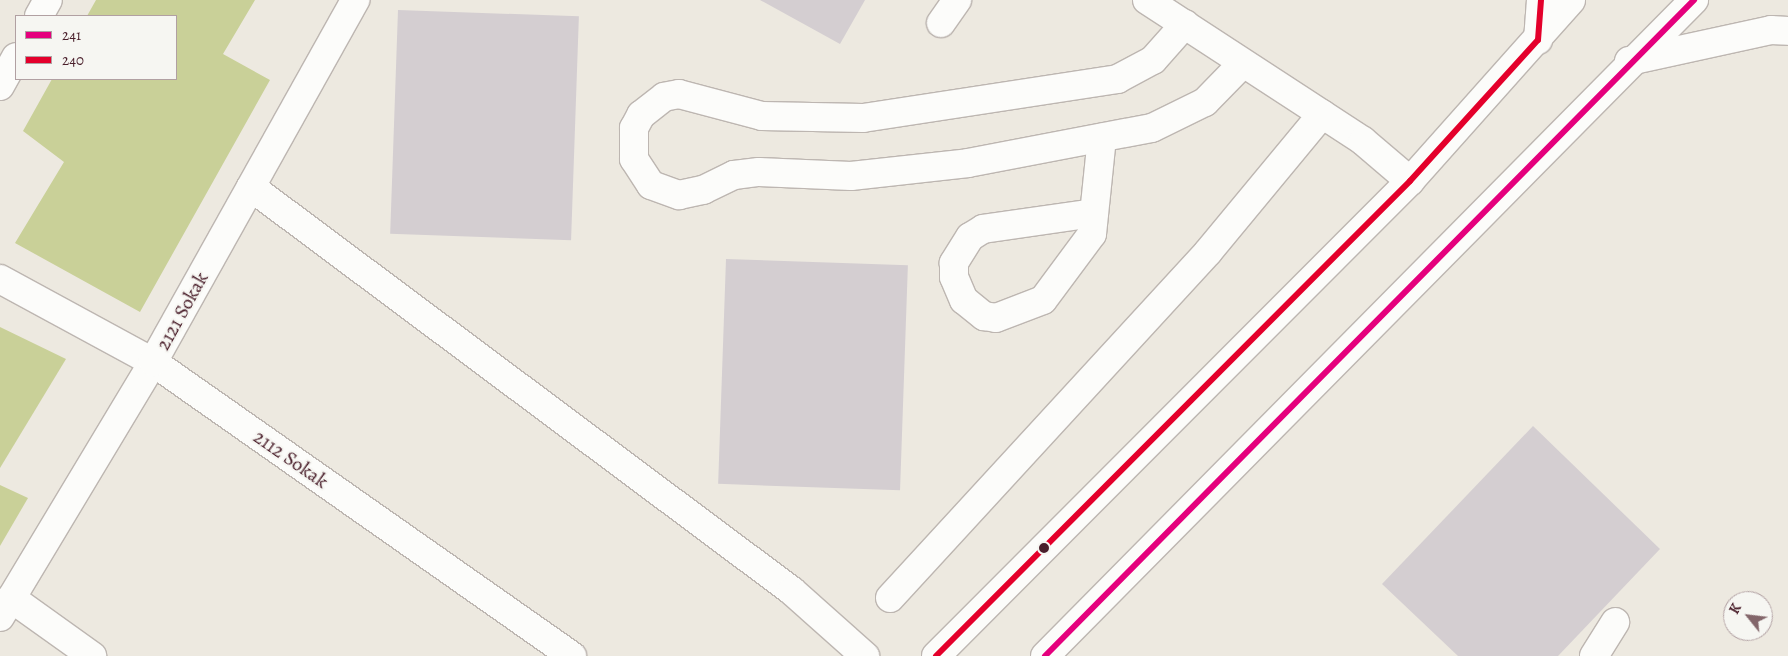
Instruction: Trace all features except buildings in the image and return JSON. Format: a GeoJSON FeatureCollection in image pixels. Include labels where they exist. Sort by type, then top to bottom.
{"type":"FeatureCollection","features":[{"type":"Feature","properties":{"kind":"street"},"geometry":{"type":"LineString","coordinates":[[40,15],[48,0]]}},
{"type":"Feature","properties":{"kind":"street","name":"2121 Sokak"},"geometry":{"type":"LineString","coordinates":[[6,607],[153,362],[355,0]]}},
{"type":"Feature","properties":{"kind":"street"},"geometry":{"type":"LineString","coordinates":[[941,23],[956,0]]}},
{"type":"Feature","properties":{"kind":"street"},"geometry":{"type":"LineString","coordinates":[[1147,0],[1322,114],[1410,181]]}},
{"type":"Feature","properties":{"kind":"street"},"geometry":{"type":"LineString","coordinates":[[1538,40],[1542,0]]}},
{"type":"Feature","properties":{"kind":"street"},"geometry":{"type":"LineString","coordinates":[[936,656],[1410,181],[1538,40],[1571,0]]}},
{"type":"Feature","properties":{"kind":"street"},"geometry":{"type":"LineString","coordinates":[[1045,656],[1629,61],[1694,0]]}},
{"type":"Feature","properties":{"kind":"street"},"geometry":{"type":"LineString","coordinates":[[1185,24],[1153,60],[1136,71],[1098,84],[836,120],[762,116],[679,94],[658,100],[641,115],[631,144],[640,173],[651,185],[679,195],[703,190],[734,175],[910,172],[1102,138],[1180,117],[1205,102],[1243,63]]}},
{"type":"Feature","properties":{"kind":"street"},"geometry":{"type":"LineString","coordinates":[[1629,61],[1788,31]]}},
{"type":"Feature","properties":{"kind":"street"},"geometry":{"type":"LineString","coordinates":[[0,86],[15,59]]}},
{"type":"Feature","properties":{"kind":"street"},"geometry":{"type":"LineString","coordinates":[[890,598],[1208,252],[1322,114]]}},
{"type":"Feature","properties":{"kind":"street"},"geometry":{"type":"LineString","coordinates":[[1094,213],[983,229],[970,237],[954,263],[954,277],[964,300],[984,316],[996,318],[1043,300],[1092,234],[1102,138]]}},
{"type":"Feature","properties":{"kind":"street"},"geometry":{"type":"LineString","coordinates":[[251,187],[792,591],[865,656]]}},
{"type":"Feature","properties":{"kind":"street","name":"2112 Sokak"},"geometry":{"type":"LineString","coordinates":[[0,279],[153,362],[572,656]]}},
{"type":"Feature","properties":{"kind":"street"},"geometry":{"type":"LineString","coordinates":[[6,607],[92,656]]}},
{"type":"Feature","properties":{"kind":"street"},"geometry":{"type":"LineString","coordinates":[[1594,656],[1615,622]]}},
{"type":"Feature","properties":{"kind":"green space"},"geometry":{"type":"Polygon","coordinates":[[[96,0],[255,0],[223,54],[270,80],[140,312],[15,243],[64,162],[23,131],[51,80],[178,80],[178,15],[88,15],[96,0]]]}},
{"type":"Feature","properties":{"kind":"green space"},"geometry":{"type":"Polygon","coordinates":[[[0,327],[66,359],[0,468],[0,327]]]}},
{"type":"Feature","properties":{"kind":"green space"},"geometry":{"type":"Polygon","coordinates":[[[0,485],[28,498],[0,546],[0,485]]]}},
{"type":"Feature","properties":{"kind":"transit line","name":"240"},"geometry":{"type":"LineString","coordinates":[[936,656],[1410,181],[1538,40],[1541,0]]}},
{"type":"Feature","properties":{"kind":"transit line","name":"241"},"geometry":{"type":"LineString","coordinates":[[1045,656],[1694,0]]}}]}
